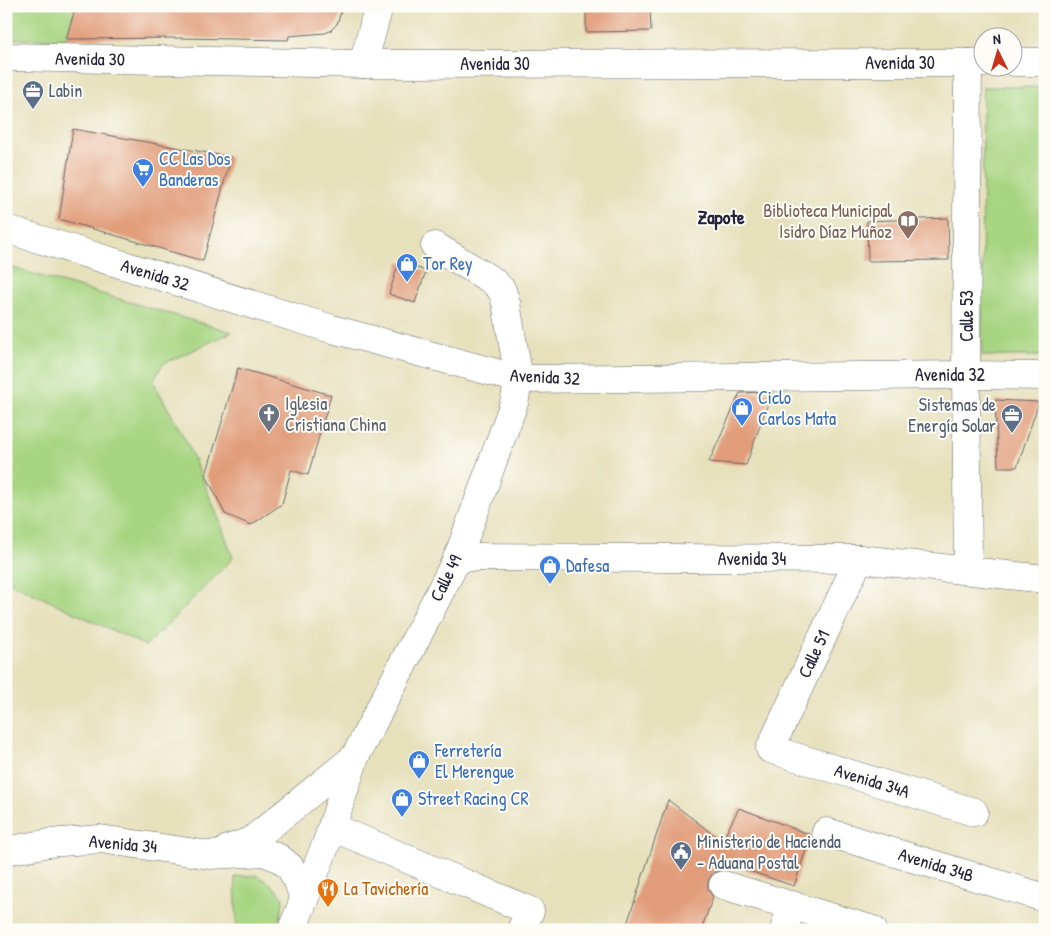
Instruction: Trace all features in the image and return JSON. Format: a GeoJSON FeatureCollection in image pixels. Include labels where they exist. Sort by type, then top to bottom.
{"type":"FeatureCollection","features":[{"type":"Feature","properties":{"kind":"street"},"geometry":{"type":"LineString","coordinates":[[363,64],[379,6]]}},
{"type":"Feature","properties":{"kind":"street","name":"Avenida 30"},"geometry":{"type":"LineString","coordinates":[[6,57],[363,64],[974,62]]}},
{"type":"Feature","properties":{"kind":"street"},"geometry":{"type":"LineString","coordinates":[[1024,62],[1045,62]]}},
{"type":"Feature","properties":{"kind":"street","name":"Calle 53"},"geometry":{"type":"LineString","coordinates":[[968,570],[966,375],[975,78]]}},
{"type":"Feature","properties":{"kind":"street","name":"Avenida 32"},"geometry":{"type":"LineString","coordinates":[[6,230],[332,329],[519,380],[966,375],[1045,376]]}},
{"type":"Feature","properties":{"kind":"street","name":"Calle 49"},"geometry":{"type":"LineString","coordinates":[[292,930],[332,827],[355,757],[458,557],[514,403],[519,380],[506,303],[502,290],[493,281],[435,246]]}},
{"type":"Feature","properties":{"kind":"street","name":"Avenida 34"},"geometry":{"type":"LineString","coordinates":[[458,557],[859,559],[1045,579]]}},
{"type":"Feature","properties":{"kind":"street","name":"Calle 51"},"geometry":{"type":"LineString","coordinates":[[770,749],[859,559]]}},
{"type":"Feature","properties":{"kind":"street","name":"Avenida 34A"},"geometry":{"type":"LineString","coordinates":[[770,749],[974,812]]}},
{"type":"Feature","properties":{"kind":"street","name":"Avenida 34"},"geometry":{"type":"LineString","coordinates":[[210,855],[251,841],[355,757]]}},
{"type":"Feature","properties":{"kind":"street"},"geometry":{"type":"LineString","coordinates":[[332,827],[530,911],[521,930]]}},
{"type":"Feature","properties":{"kind":"street","name":"Avenida 34B"},"geometry":{"type":"LineString","coordinates":[[826,832],[1045,898]]}},
{"type":"Feature","properties":{"kind":"street","name":"Avenida 34"},"geometry":{"type":"LineString","coordinates":[[6,852],[49,843],[100,839],[210,855],[264,852],[279,858],[290,867],[299,884],[304,900]]}},
{"type":"Feature","properties":{"kind":"street"},"geometry":{"type":"LineString","coordinates":[[723,886],[788,918],[872,930]]}},
{"type":"Feature","properties":{"kind":"green space"},"geometry":{"type":"Polygon","coordinates":[[[6,6],[76,6],[66,39],[6,39],[6,6]]]}},
{"type":"Feature","properties":{"kind":"green space"},"geometry":{"type":"Polygon","coordinates":[[[983,87],[1045,87],[1045,356],[982,356],[983,87]]]}},
{"type":"Feature","properties":{"kind":"green space"},"geometry":{"type":"Polygon","coordinates":[[[6,266],[232,332],[163,364],[153,381],[187,443],[233,558],[146,646],[6,581],[6,266]]]}},
{"type":"Feature","properties":{"kind":"green space"},"geometry":{"type":"Polygon","coordinates":[[[256,875],[270,883],[283,897],[278,930],[237,930],[235,877],[256,875]]]}},
{"type":"Feature","properties":{"kind":"building"},"geometry":{"type":"Polygon","coordinates":[[[76,6],[343,6],[337,24],[330,31],[289,36],[288,40],[180,38],[66,39],[76,6]]]}},
{"type":"Feature","properties":{"kind":"building"},"geometry":{"type":"Polygon","coordinates":[[[586,6],[650,6],[651,31],[586,32],[586,6]]]}},
{"type":"Feature","properties":{"kind":"building","name":"CC Las Dos Banderas"},"geometry":{"type":"Polygon","coordinates":[[[73,129],[231,157],[203,261],[59,219],[73,129]]]}},
{"type":"Feature","properties":{"kind":"building","name":"Biblioteca Municipal Isidro Díaz Muñoz"},"geometry":{"type":"Polygon","coordinates":[[[948,218],[949,260],[868,261],[867,221],[948,218]]]}},
{"type":"Feature","properties":{"kind":"building","name":"Tor Rey"},"geometry":{"type":"Polygon","coordinates":[[[399,262],[426,271],[415,303],[389,294],[399,262]]]}},
{"type":"Feature","properties":{"kind":"building","name":"Iglesia Cristiana China"},"geometry":{"type":"Polygon","coordinates":[[[238,368],[331,395],[308,475],[291,470],[282,504],[251,525],[225,514],[206,475],[238,368]]]}},
{"type":"Feature","properties":{"kind":"building","name":"Ciclo Carlos Mata"},"geometry":{"type":"Polygon","coordinates":[[[772,392],[746,465],[709,462],[740,393],[772,392]]]}},
{"type":"Feature","properties":{"kind":"building","name":"Sistemas de Energía Solar"},"geometry":{"type":"Polygon","coordinates":[[[995,400],[1039,402],[1017,467],[998,467],[995,400]]]}},
{"type":"Feature","properties":{"kind":"building","name":"Ministerio de Hacienda - Aduana Postal"},"geometry":{"type":"Polygon","coordinates":[[[668,800],[722,841],[739,808],[811,835],[794,886],[725,863],[723,870],[713,873],[708,880],[708,889],[713,897],[701,930],[625,930],[668,800]]]}},
{"type":"Feature","properties":{"kind":"place","name":"Labin"},"geometry":{"type":"Point","coordinates":[33,110]}},
{"type":"Feature","properties":{"kind":"place","name":"CC Las Dos Banderas"},"geometry":{"type":"Point","coordinates":[143,188]}},
{"type":"Feature","properties":{"kind":"place","name":"Biblioteca Municipal Isidro Díaz Muñoz"},"geometry":{"type":"Point","coordinates":[908,240]}},
{"type":"Feature","properties":{"kind":"place","name":"Tor Rey"},"geometry":{"type":"Point","coordinates":[407,283]}},
{"type":"Feature","properties":{"kind":"place","name":"Ciclo Carlos Mata"},"geometry":{"type":"Point","coordinates":[742,427]}},
{"type":"Feature","properties":{"kind":"place","name":"Iglesia Cristiana China"},"geometry":{"type":"Point","coordinates":[269,433]}},
{"type":"Feature","properties":{"kind":"place","name":"Sistemas de Energía Solar"},"geometry":{"type":"Point","coordinates":[1012,434]}},
{"type":"Feature","properties":{"kind":"place","name":"Dafesa"},"geometry":{"type":"Point","coordinates":[550,585]}},
{"type":"Feature","properties":{"kind":"place","name":"Ferretería El Merengue"},"geometry":{"type":"Point","coordinates":[419,780]}},
{"type":"Feature","properties":{"kind":"place","name":"Street Racing CR"},"geometry":{"type":"Point","coordinates":[402,818]}},
{"type":"Feature","properties":{"kind":"place","name":"Ministerio de Hacienda - Aduana Postal"},"geometry":{"type":"Point","coordinates":[681,871]}},
{"type":"Feature","properties":{"kind":"place","name":"La Tavichería"},"geometry":{"type":"Point","coordinates":[328,908]}},
{"type":"Feature","properties":{"kind":"district","name":"Zapote"},"geometry":{"type":"Point","coordinates":[721,217]}}]}
